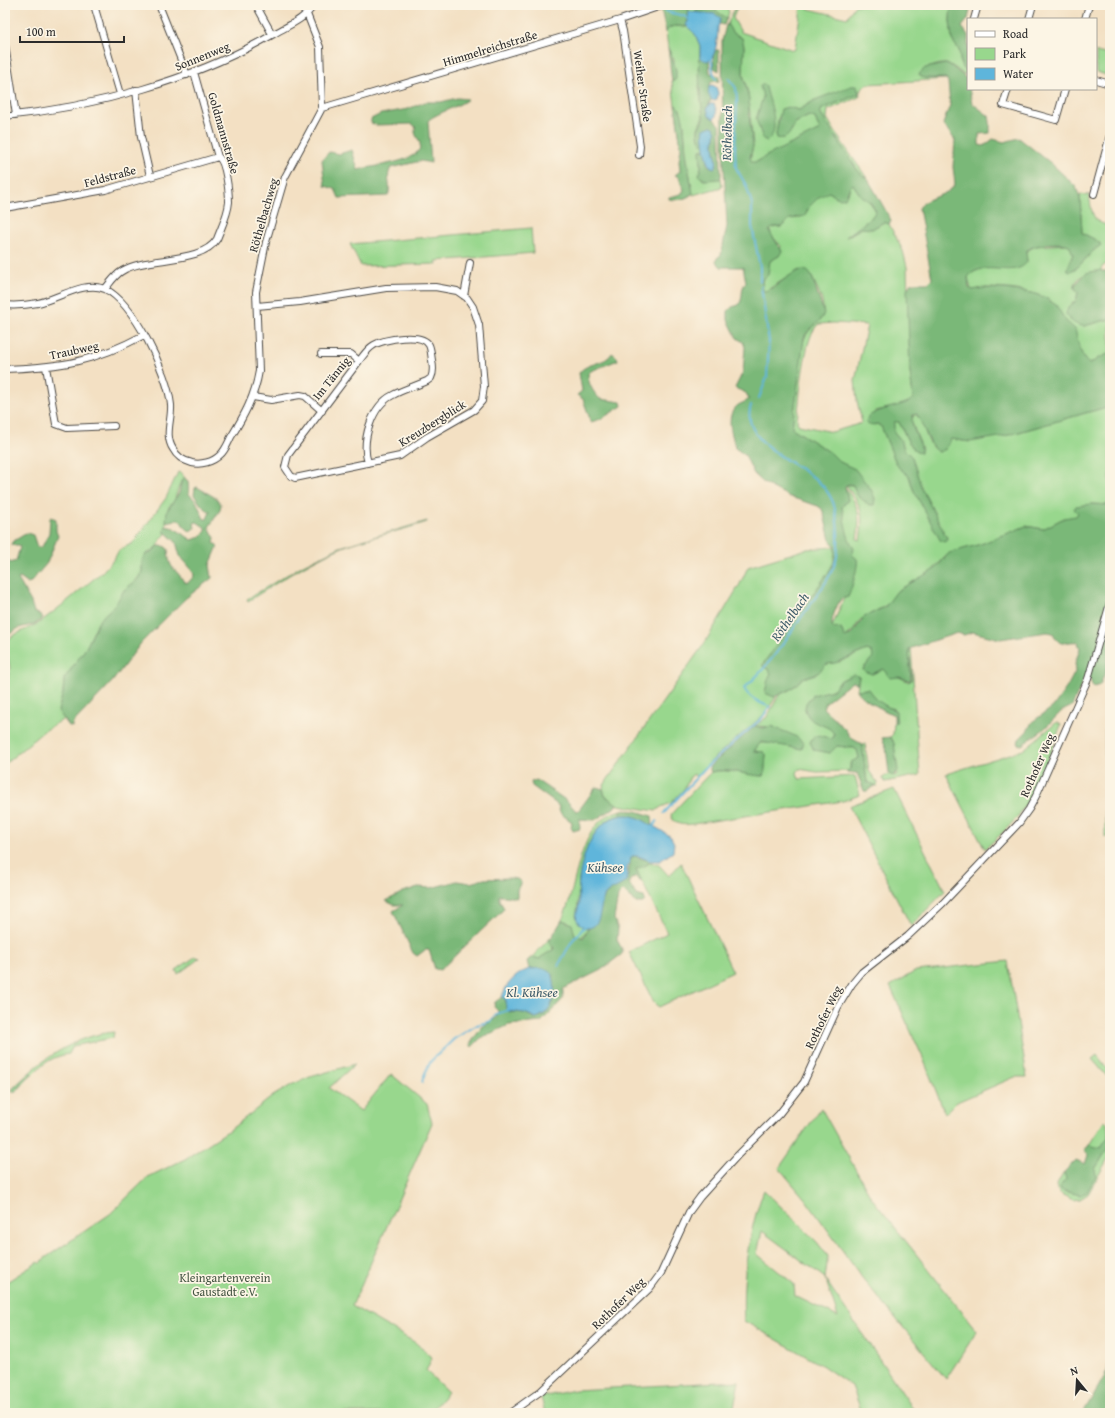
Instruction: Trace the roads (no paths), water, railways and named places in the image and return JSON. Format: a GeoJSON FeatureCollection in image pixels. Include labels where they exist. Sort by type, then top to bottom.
{"type":"FeatureCollection","features":[{"type":"Feature","properties":{"kind":"street"},"geometry":{"type":"LineString","coordinates":[[94,5],[120,94]]}},
{"type":"Feature","properties":{"kind":"street"},"geometry":{"type":"LineString","coordinates":[[159,5],[187,75]]}},
{"type":"Feature","properties":{"kind":"street"},"geometry":{"type":"LineString","coordinates":[[256,5],[272,34],[307,14],[314,5]]}},
{"type":"Feature","properties":{"kind":"street","name":"Himmelreichstraße"},"geometry":{"type":"LineString","coordinates":[[322,108],[620,20],[661,5]]}},
{"type":"Feature","properties":{"kind":"street"},"geometry":{"type":"LineString","coordinates":[[974,18],[978,5]]}},
{"type":"Feature","properties":{"kind":"street"},"geometry":{"type":"LineString","coordinates":[[1029,18],[1033,5]]}},
{"type":"Feature","properties":{"kind":"street"},"geometry":{"type":"LineString","coordinates":[[1084,18],[1088,5]]}},
{"type":"Feature","properties":{"kind":"street"},"geometry":{"type":"LineString","coordinates":[[307,14],[320,47],[322,108]]}},
{"type":"Feature","properties":{"kind":"street","name":"Weiher Straße"},"geometry":{"type":"LineString","coordinates":[[620,20],[623,31],[640,146],[639,155]]}},
{"type":"Feature","properties":{"kind":"street","name":"Sonnenweg"},"geometry":{"type":"LineString","coordinates":[[5,116],[65,106],[120,94],[187,75],[228,59],[272,34]]}},
{"type":"Feature","properties":{"kind":"street"},"geometry":{"type":"LineString","coordinates":[[5,45],[16,115]]}},
{"type":"Feature","properties":{"kind":"street","name":"Goldmannstraße"},"geometry":{"type":"LineString","coordinates":[[105,289],[124,270],[196,254],[214,244],[229,202],[224,164],[218,157],[194,72]]}},
{"type":"Feature","properties":{"kind":"street"},"geometry":{"type":"LineString","coordinates":[[1097,80],[1110,84]]}},
{"type":"Feature","properties":{"kind":"street"},"geometry":{"type":"LineString","coordinates":[[136,90],[142,137],[150,176]]}},
{"type":"Feature","properties":{"kind":"street"},"geometry":{"type":"LineString","coordinates":[[1008,90],[1003,105],[1056,120],[1065,90]]}},
{"type":"Feature","properties":{"kind":"street","name":"Röthelbachweg"},"geometry":{"type":"LineString","coordinates":[[144,336],[162,372],[168,388],[171,405],[168,437],[178,456],[184,460],[202,464],[221,455],[253,397],[258,371],[256,283],[280,190],[292,161],[322,108]]}},
{"type":"Feature","properties":{"kind":"street"},"geometry":{"type":"LineString","coordinates":[[1094,194],[1110,135]]}},
{"type":"Feature","properties":{"kind":"street","name":"Feldstraße"},"geometry":{"type":"LineString","coordinates":[[5,208],[105,190],[218,157]]}},
{"type":"Feature","properties":{"kind":"street"},"geometry":{"type":"LineString","coordinates":[[257,306],[300,302],[355,292],[393,288],[435,288],[457,291],[464,296],[470,263]]}},
{"type":"Feature","properties":{"kind":"street"},"geometry":{"type":"LineString","coordinates":[[5,305],[21,306],[38,303],[89,287],[105,289],[126,307],[144,336]]}},
{"type":"Feature","properties":{"kind":"street","name":"Kreuzbergblick"},"geometry":{"type":"LineString","coordinates":[[322,410],[288,455],[285,465],[288,473],[295,478],[300,479],[400,456],[427,436],[470,413],[481,404],[484,386],[479,325],[473,307],[464,296]]}},
{"type":"Feature","properties":{"kind":"street","name":"Traubweg"},"geometry":{"type":"LineString","coordinates":[[5,369],[46,367],[94,358],[111,352],[144,336]]}},
{"type":"Feature","properties":{"kind":"street","name":"Im Tännig"},"geometry":{"type":"LineString","coordinates":[[253,397],[271,400],[300,395],[305,396],[322,410],[370,348],[380,342],[394,339],[423,338],[429,344],[433,375],[427,381],[392,395],[383,402],[368,428],[366,436],[365,446],[368,463]]}},
{"type":"Feature","properties":{"kind":"street","name":"Im Tännig"},"geometry":{"type":"LineString","coordinates":[[321,354],[351,354],[360,361]]}},
{"type":"Feature","properties":{"kind":"street"},"geometry":{"type":"LineString","coordinates":[[46,367],[56,424],[67,428],[114,426]]}},
{"type":"Feature","properties":{"kind":"street","name":"Rothofer Weg"},"geometry":{"type":"LineString","coordinates":[[510,1413],[541,1391],[650,1288],[660,1273],[688,1212],[737,1156],[779,1114],[804,1082],[838,1007],[852,984],[862,972],[908,936],[943,903],[1019,823],[1036,796],[1088,679],[1110,603]]}},
{"type":"Feature","properties":{"kind":"water"},"geometry":{"type":"Polygon","coordinates":[[[688,13],[715,14],[721,18],[718,27],[717,44],[710,60],[705,61],[700,57],[700,46],[695,34],[686,25],[689,19],[688,13]]]}},
{"type":"Feature","properties":{"kind":"water"},"geometry":{"type":"Polygon","coordinates":[[[712,85],[716,87],[718,93],[715,101],[711,100],[708,93],[709,87],[712,85]]]}},
{"type":"Feature","properties":{"kind":"water"},"geometry":{"type":"Polygon","coordinates":[[[710,104],[714,104],[715,107],[716,114],[714,119],[709,116],[707,108],[710,104]]]}},
{"type":"Feature","properties":{"kind":"water"},"geometry":{"type":"Polygon","coordinates":[[[711,126],[714,127],[716,132],[714,143],[716,160],[715,168],[709,165],[705,149],[704,129],[711,126]]]}},
{"type":"Feature","properties":{"kind":"water","name":"Kühsee"},"geometry":{"type":"Polygon","coordinates":[[[628,815],[639,818],[671,837],[674,843],[673,852],[660,861],[650,861],[638,856],[632,856],[627,868],[627,880],[607,893],[603,899],[597,922],[595,925],[586,928],[579,923],[576,916],[579,904],[581,869],[587,847],[599,828],[607,821],[617,816],[628,815]]]}},
{"type":"Feature","properties":{"kind":"water","name":"Kl. Kühsee"},"geometry":{"type":"Polygon","coordinates":[[[529,969],[546,969],[552,973],[554,981],[552,1003],[546,1012],[536,1018],[525,1013],[508,1011],[506,1008],[506,1000],[502,997],[509,983],[529,969]]]}},
{"type":"Feature","properties":{"kind":"waterway"},"geometry":{"type":"LineString","coordinates":[[666,11],[689,19]]}},
{"type":"Feature","properties":{"kind":"waterway","name":"Röthelbach"},"geometry":{"type":"LineString","coordinates":[[711,58],[713,72],[716,79]]}},
{"type":"Feature","properties":{"kind":"waterway","name":"Röthelbach"},"geometry":{"type":"LineString","coordinates":[[729,79],[736,88],[736,168],[746,185],[752,204],[752,226],[760,267],[760,282]]}},
{"type":"Feature","properties":{"kind":"waterway","name":"Röthelbach"},"geometry":{"type":"LineString","coordinates":[[759,398],[767,377],[769,341],[761,286]]}},
{"type":"Feature","properties":{"kind":"waterway","name":"Röthelbach"},"geometry":{"type":"LineString","coordinates":[[664,813],[706,767],[762,718],[770,707],[748,695],[744,688],[769,662],[784,642],[822,588],[836,560],[838,529],[831,498],[818,481],[772,450],[761,440],[753,430],[750,418],[751,405]]}},
{"type":"Feature","properties":{"kind":"waterway","name":"Röthelbach"},"geometry":{"type":"LineString","coordinates":[[653,827],[657,821]]}},
{"type":"Feature","properties":{"kind":"waterway","name":"Röthelbach"},"geometry":{"type":"LineString","coordinates":[[558,966],[572,941],[584,927]]}},
{"type":"Feature","properties":{"kind":"waterway","name":"Röthelbach"},"geometry":{"type":"LineString","coordinates":[[422,1082],[431,1061],[454,1039],[477,1025],[491,1021],[496,1014],[509,1010]]}},
{"type":"Feature","properties":{"kind":"park label","name":"Kleingartenverein Gaustadt e.V."},"geometry":{"type":"Point","coordinates":[225,1284]}}]}
